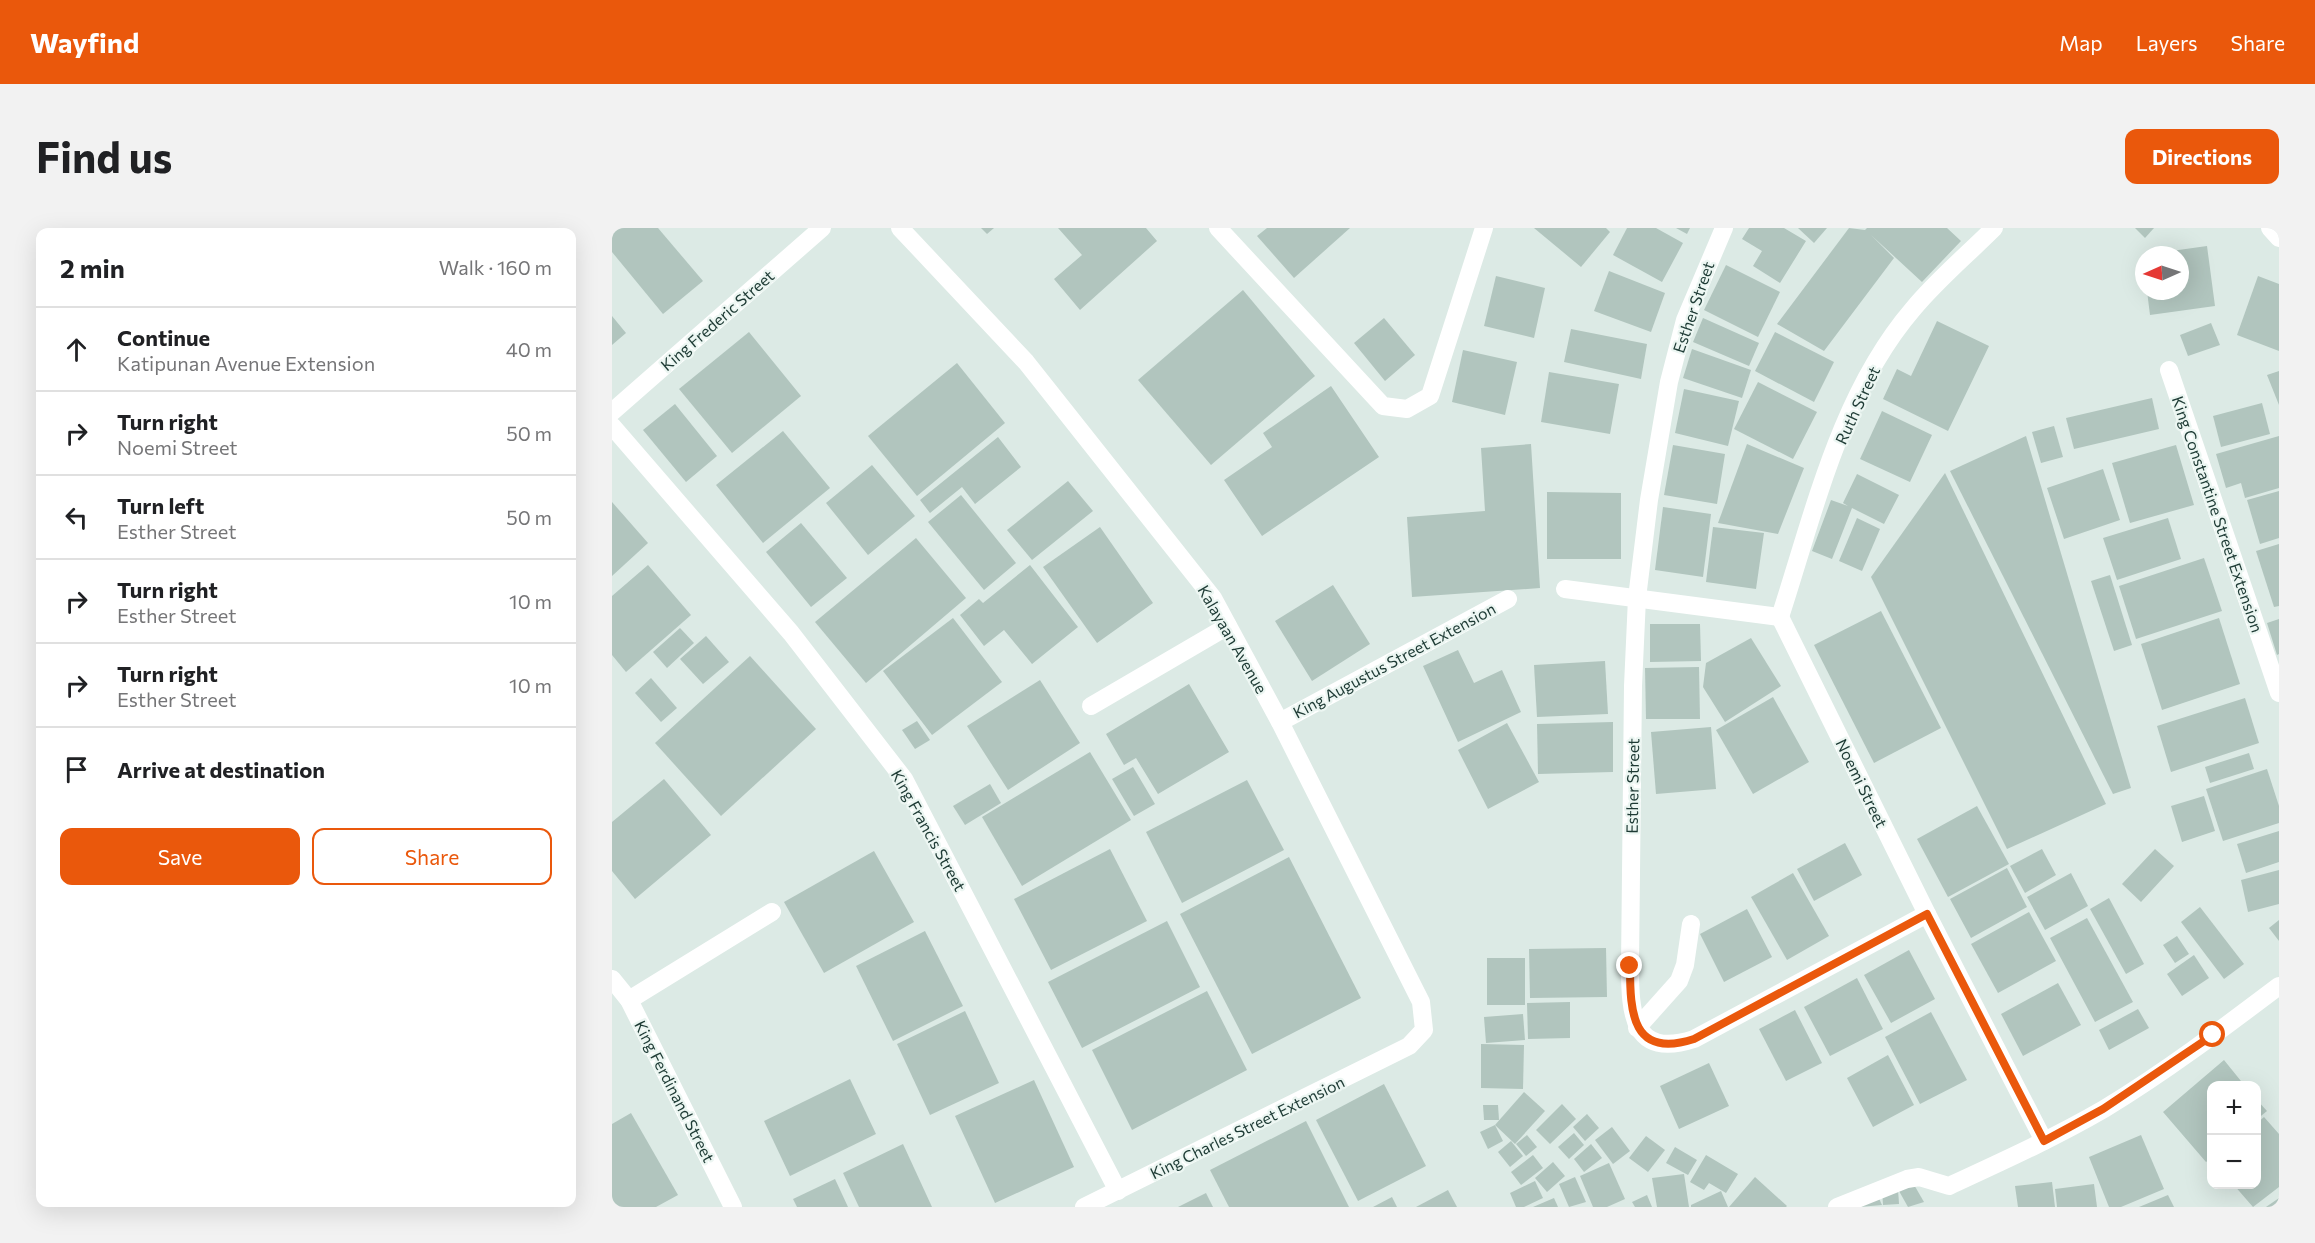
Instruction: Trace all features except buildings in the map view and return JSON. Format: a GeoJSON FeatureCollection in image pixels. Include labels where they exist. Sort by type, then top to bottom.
{"type":"FeatureCollection","features":[{"type":"Feature","properties":{"kind":"street","name":"King Frederic Street"},"geometry":{"type":"LineString","coordinates":[[612,412],[822,228]]}},
{"type":"Feature","properties":{"kind":"street","name":"Kalayaan Avenue"},"geometry":{"type":"LineString","coordinates":[[900,228],[1026,362],[1213,598],[1280,722],[1421,1002],[1424,1030],[1409,1046]]}},
{"type":"Feature","properties":{"kind":"street"},"geometry":{"type":"LineString","coordinates":[[1218,228],[1383,406],[1407,409],[1430,396],[1484,228]]}},
{"type":"Feature","properties":{"kind":"street","name":"Esther Street"},"geometry":{"type":"LineString","coordinates":[[1637,1028],[1630,1005],[1630,966],[1633,686],[1637,598],[1649,500],[1669,382],[1685,320],[1724,228]]}},
{"type":"Feature","properties":{"kind":"street","name":"Ruth Street"},"geometry":{"type":"LineString","coordinates":[[1780,617],[1831,461],[1852,410],[1879,357],[1913,309],[1994,228]]}},
{"type":"Feature","properties":{"kind":"street"},"geometry":{"type":"LineString","coordinates":[[2270,228],[2279,238]]}},
{"type":"Feature","properties":{"kind":"street","name":"King Constantine Street Extension"},"geometry":{"type":"LineString","coordinates":[[2169,370],[2279,693]]}},
{"type":"Feature","properties":{"kind":"street","name":"King Francis Street"},"geometry":{"type":"LineString","coordinates":[[612,426],[791,633],[904,778],[1118,1191]]}},
{"type":"Feature","properties":{"kind":"street"},"geometry":{"type":"LineString","coordinates":[[1565,589],[1780,617]]}},
{"type":"Feature","properties":{"kind":"street","name":"King Augustus Street Extension"},"geometry":{"type":"LineString","coordinates":[[1280,722],[1508,599]]}},
{"type":"Feature","properties":{"kind":"street","name":"Noemi Street"},"geometry":{"type":"LineString","coordinates":[[1780,617],[1927,914],[2044,1141]]}},
{"type":"Feature","properties":{"kind":"street"},"geometry":{"type":"LineString","coordinates":[[1091,706],[1228,626]]}},
{"type":"Feature","properties":{"kind":"street"},"geometry":{"type":"LineString","coordinates":[[629,1000],[772,912]]}},
{"type":"Feature","properties":{"kind":"street"},"geometry":{"type":"LineString","coordinates":[[1690,924],[1685,965],[1679,981],[1637,1028],[1654,1042],[1674,1046],[1694,1039],[1927,914]]}},
{"type":"Feature","properties":{"kind":"street","name":"King Ferdinand Street"},"geometry":{"type":"LineString","coordinates":[[612,979],[629,1000],[733,1207]]}},
{"type":"Feature","properties":{"kind":"street"},"geometry":{"type":"LineString","coordinates":[[1837,1207],[1907,1179],[1919,1177],[1949,1186],[2044,1141],[2103,1109],[2158,1074],[2279,986]]}},
{"type":"Feature","properties":{"kind":"street","name":"King Charles Street Extension"},"geometry":{"type":"LineString","coordinates":[[1084,1207],[1409,1046]]}},
{"type":"Feature","properties":{"kind":"route"},"geometry":{"type":"LineString","coordinates":[[1630,966],[1630,1005],[1637,1028],[1654,1042],[1674,1046],[1694,1039],[1927,914],[2044,1141],[2103,1109],[2213,1035]]}}]}
